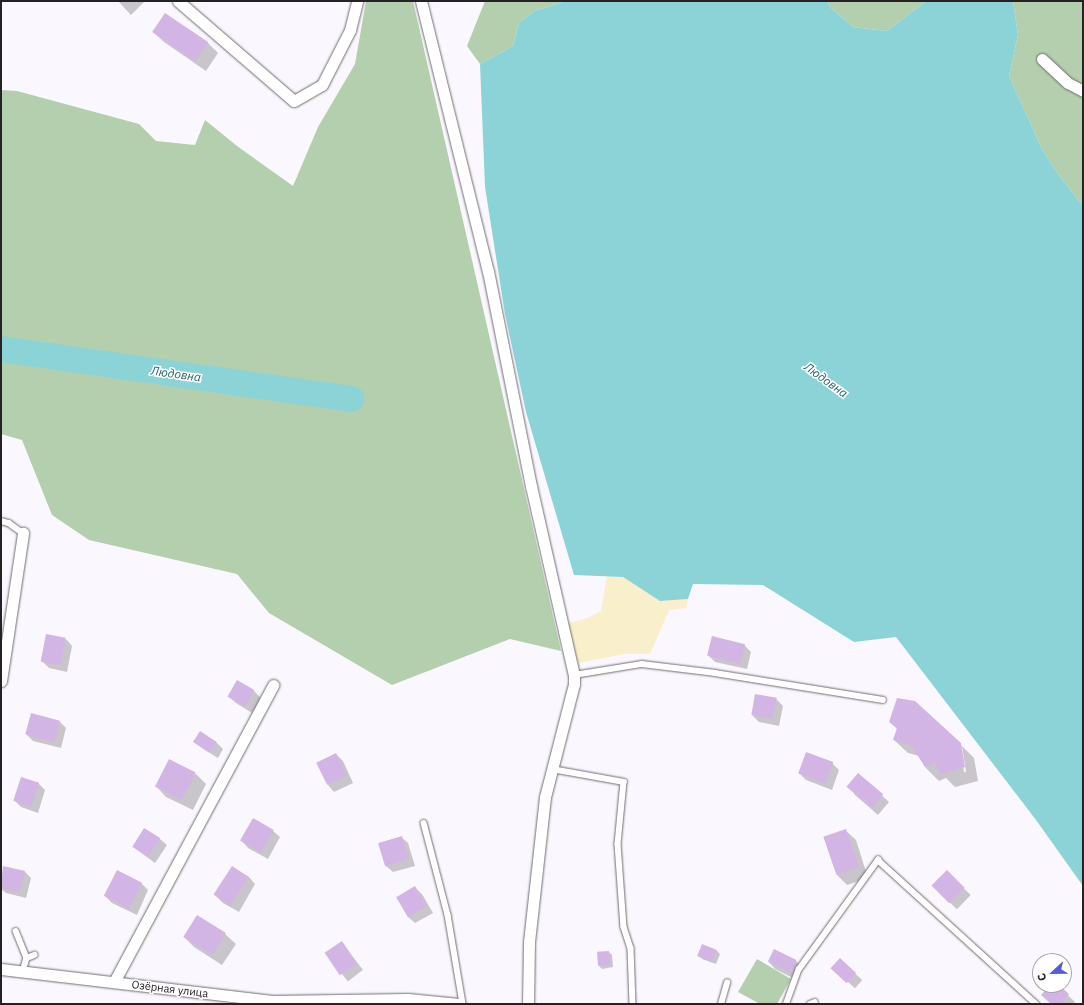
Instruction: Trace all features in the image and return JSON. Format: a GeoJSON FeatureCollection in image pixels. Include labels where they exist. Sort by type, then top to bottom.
{"type":"FeatureCollection","features":[{"type":"Feature","properties":{"kind":"street"},"geometry":{"type":"LineString","coordinates":[[178,1],[294,101],[322,84],[350,30],[357,1]]}},
{"type":"Feature","properties":{"kind":"street"},"geometry":{"type":"LineString","coordinates":[[420,1],[488,271],[531,486],[574,675],[574,684],[545,798],[530,935],[528,1004]]}},
{"type":"Feature","properties":{"kind":"street"},"geometry":{"type":"LineString","coordinates":[[1042,59],[1068,83],[1083,91]]}},
{"type":"Feature","properties":{"kind":"street"},"geometry":{"type":"LineString","coordinates":[[1,681],[23,533]]}},
{"type":"Feature","properties":{"kind":"street"},"geometry":{"type":"LineString","coordinates":[[114,982],[273,685]]}},
{"type":"Feature","properties":{"kind":"street","name":"Озёрная улица"},"geometry":{"type":"LineString","coordinates":[[1,969],[272,1001],[359,1002],[408,998],[459,1004]]}},
{"type":"Feature","properties":{"kind":"lane"},"geometry":{"type":"LineString","coordinates":[[1,521],[9,523],[23,533]]}},
{"type":"Feature","properties":{"kind":"lane"},"geometry":{"type":"LineString","coordinates":[[574,675],[642,664],[715,673],[883,700]]}},
{"type":"Feature","properties":{"kind":"lane"},"geometry":{"type":"LineString","coordinates":[[552,769],[624,782],[618,844],[624,927],[631,948],[633,1004]]}},
{"type":"Feature","properties":{"kind":"lane"},"geometry":{"type":"LineString","coordinates":[[424,823],[448,915],[462,1004]]}},
{"type":"Feature","properties":{"kind":"lane"},"geometry":{"type":"LineString","coordinates":[[786,1004],[799,969],[878,860],[1036,1004]]}},
{"type":"Feature","properties":{"kind":"lane"},"geometry":{"type":"LineString","coordinates":[[16,931],[27,958],[23,972]]}},
{"type":"Feature","properties":{"kind":"lane"},"geometry":{"type":"LineString","coordinates":[[27,958],[34,955]]}},
{"type":"Feature","properties":{"kind":"lane"},"geometry":{"type":"LineString","coordinates":[[721,1004],[727,983]]}},
{"type":"Feature","properties":{"kind":"green space"},"geometry":{"type":"Polygon","coordinates":[[[366,1],[413,1],[561,651],[510,639],[392,685],[269,613],[237,574],[89,540],[52,515],[22,440],[1,434],[1,90],[17,91],[139,124],[156,141],[195,145],[205,120],[237,146],[293,186],[318,127],[355,64],[366,1]]]}},
{"type":"Feature","properties":{"kind":"green space"},"geometry":{"type":"Polygon","coordinates":[[[485,1],[566,1],[534,11],[519,23],[513,46],[480,64],[467,46],[485,1]]]}},
{"type":"Feature","properties":{"kind":"green space"},"geometry":{"type":"Polygon","coordinates":[[[828,1],[926,1],[887,31],[853,27],[830,7],[828,1]]]}},
{"type":"Feature","properties":{"kind":"green space"},"geometry":{"type":"Polygon","coordinates":[[[1013,1],[1083,1],[1083,206],[1058,174],[1042,149],[1009,76],[1018,35],[1013,1]]]}},
{"type":"Feature","properties":{"kind":"green space"},"geometry":{"type":"Polygon","coordinates":[[[757,959],[791,979],[777,1004],[760,1004],[738,992],[757,959]]]}},
{"type":"Feature","properties":{"kind":"sand"},"geometry":{"type":"Polygon","coordinates":[[[607,576],[623,577],[660,601],[688,599],[686,608],[669,610],[650,654],[625,654],[578,663],[568,623],[588,618],[601,611],[607,576]]]}},
{"type":"Feature","properties":{"kind":"water"},"geometry":{"type":"Polygon","coordinates":[[[566,1],[828,1],[830,7],[853,27],[887,31],[926,1],[1013,1],[1018,35],[1009,76],[1042,149],[1058,174],[1083,206],[1083,886],[1036,820],[896,637],[854,642],[763,585],[693,584],[688,599],[660,601],[623,577],[574,575],[526,412],[505,314],[485,187],[480,64],[513,46],[519,23],[534,11],[566,1]]]}},
{"type":"Feature","properties":{"kind":"building"},"geometry":{"type":"Polygon","coordinates":[[[165,13],[208,42],[195,61],[152,32],[165,13]]]}},
{"type":"Feature","properties":{"kind":"building"},"geometry":{"type":"Polygon","coordinates":[[[46,634],[66,638],[60,665],[41,661],[46,634]]]}},
{"type":"Feature","properties":{"kind":"building"},"geometry":{"type":"Polygon","coordinates":[[[712,636],[745,644],[740,664],[707,655],[712,636]]]}},
{"type":"Feature","properties":{"kind":"building"},"geometry":{"type":"Polygon","coordinates":[[[237,680],[254,690],[245,706],[228,696],[237,680]]]}},
{"type":"Feature","properties":{"kind":"building"},"geometry":{"type":"Polygon","coordinates":[[[755,694],[777,698],[773,719],[751,715],[755,694]]]}},
{"type":"Feature","properties":{"kind":"building"},"geometry":{"type":"Polygon","coordinates":[[[897,698],[915,701],[961,743],[965,767],[940,774],[935,763],[925,767],[911,745],[893,740],[897,728],[889,722],[897,698]]]}},
{"type":"Feature","properties":{"kind":"building"},"geometry":{"type":"Polygon","coordinates":[[[31,713],[60,721],[54,742],[25,734],[31,713]]]}},
{"type":"Feature","properties":{"kind":"building"},"geometry":{"type":"Polygon","coordinates":[[[200,731],[217,742],[210,753],[193,742],[200,731]]]}},
{"type":"Feature","properties":{"kind":"building"},"geometry":{"type":"Polygon","coordinates":[[[806,752],[833,762],[825,784],[798,774],[806,752]]]}},
{"type":"Feature","properties":{"kind":"building"},"geometry":{"type":"Polygon","coordinates":[[[336,753],[347,775],[327,785],[316,763],[336,753]]]}},
{"type":"Feature","properties":{"kind":"building"},"geometry":{"type":"Polygon","coordinates":[[[169,759],[196,773],[182,800],[155,787],[169,759]]]}},
{"type":"Feature","properties":{"kind":"building"},"geometry":{"type":"Polygon","coordinates":[[[858,773],[883,794],[872,808],[846,787],[858,773]]]}},
{"type":"Feature","properties":{"kind":"building"},"geometry":{"type":"Polygon","coordinates":[[[21,777],[39,783],[31,807],[13,801],[21,777]]]}},
{"type":"Feature","properties":{"kind":"building"},"geometry":{"type":"Polygon","coordinates":[[[253,818],[274,830],[261,853],[240,841],[253,818]]]}},
{"type":"Feature","properties":{"kind":"building"},"geometry":{"type":"Polygon","coordinates":[[[144,828],[160,838],[148,857],[132,847],[144,828]]]}},
{"type":"Feature","properties":{"kind":"building"},"geometry":{"type":"Polygon","coordinates":[[[846,829],[859,867],[836,875],[823,837],[846,829]]]}},
{"type":"Feature","properties":{"kind":"building"},"geometry":{"type":"Polygon","coordinates":[[[402,836],[409,859],[385,866],[378,843],[402,836]]]}},
{"type":"Feature","properties":{"kind":"building"},"geometry":{"type":"Polygon","coordinates":[[[3,866],[25,871],[19,892],[1,888],[3,866]]]}},
{"type":"Feature","properties":{"kind":"building"},"geometry":{"type":"Polygon","coordinates":[[[232,866],[249,877],[230,905],[213,895],[232,866]]]}},
{"type":"Feature","properties":{"kind":"building"},"geometry":{"type":"Polygon","coordinates":[[[117,870],[142,883],[129,909],[104,896],[117,870]]]}},
{"type":"Feature","properties":{"kind":"building"},"geometry":{"type":"Polygon","coordinates":[[[947,870],[965,888],[949,903],[931,886],[947,870]]]}},
{"type":"Feature","properties":{"kind":"building"},"geometry":{"type":"Polygon","coordinates":[[[415,886],[427,906],[408,917],[396,897],[415,886]]]}},
{"type":"Feature","properties":{"kind":"building"},"geometry":{"type":"Polygon","coordinates":[[[197,915],[226,933],[212,955],[183,937],[197,915]]]}},
{"type":"Feature","properties":{"kind":"building"},"geometry":{"type":"Polygon","coordinates":[[[342,941],[357,963],[340,975],[325,953],[342,941]]]}},
{"type":"Feature","properties":{"kind":"building"},"geometry":{"type":"Polygon","coordinates":[[[702,944],[717,950],[712,962],[697,956],[702,944]]]}},
{"type":"Feature","properties":{"kind":"building"},"geometry":{"type":"Polygon","coordinates":[[[774,949],[796,960],[790,973],[768,962],[774,949]]]}},
{"type":"Feature","properties":{"kind":"building"},"geometry":{"type":"Polygon","coordinates":[[[609,951],[610,965],[598,966],[597,952],[609,951]]]}},
{"type":"Feature","properties":{"kind":"building"},"geometry":{"type":"Polygon","coordinates":[[[840,958],[856,973],[847,983],[830,968],[840,958]]]}},
{"type":"Feature","properties":{"kind":"building"},"geometry":{"type":"Polygon","coordinates":[[[1043,993],[1069,994],[1061,1004],[1051,1004],[1041,995],[1043,993]]]}},
{"type":"Feature","properties":{"kind":"waterway","name":"Людовна"},"geometry":{"type":"LineString","coordinates":[[1,349],[351,399]]}}]}
